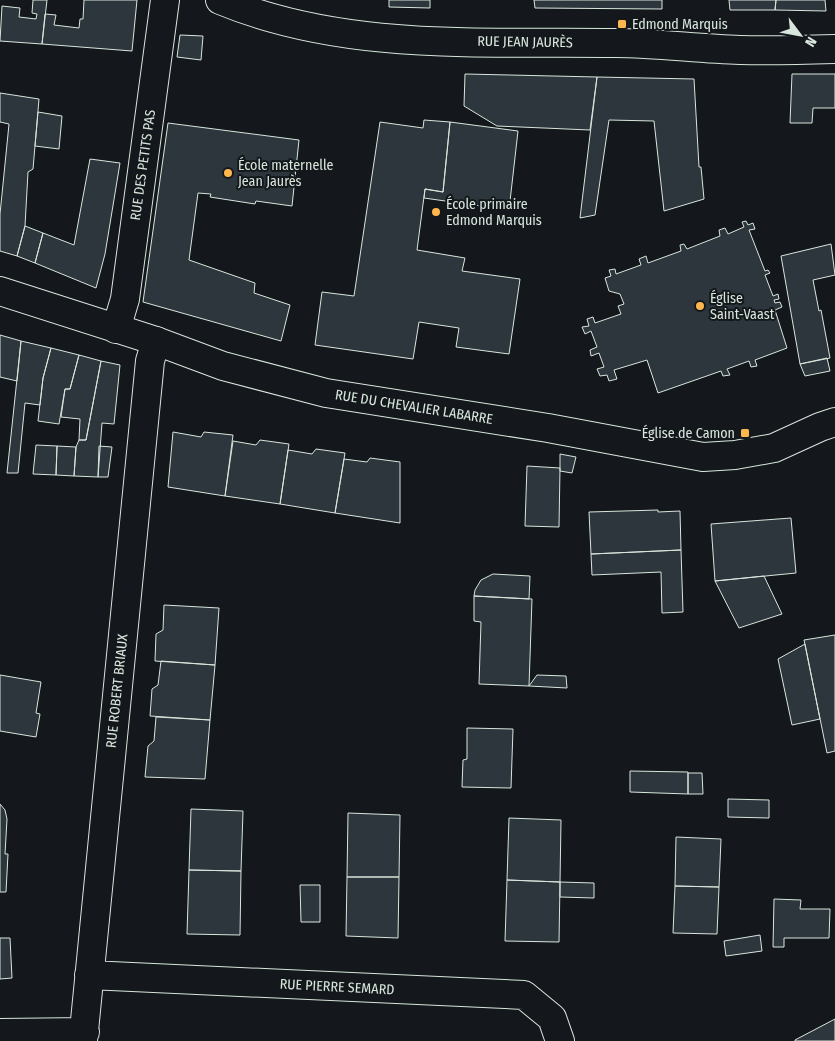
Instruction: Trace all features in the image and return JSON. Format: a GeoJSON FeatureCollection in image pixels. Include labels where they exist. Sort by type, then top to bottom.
{"type":"FeatureCollection","features":[{"type":"Feature","properties":{"kind":"street","name":"RUE DES PETITS PAS"},"geometry":{"type":"LineString","coordinates":[[116,329],[124,299],[165,0]]}},
{"type":"Feature","properties":{"kind":"street","name":"RUE JEAN JAURÈS"},"geometry":{"type":"LineString","coordinates":[[220,0],[242,9],[317,29],[398,40],[622,43],[740,50],[835,49]]}},
{"type":"Feature","properties":{"kind":"street","name":"RUE DU CHEVALIER LABARRE"},"geometry":{"type":"LineString","coordinates":[[0,291],[156,341],[222,366],[326,393],[548,428],[703,457],[735,456],[774,448],[835,422]]}},
{"type":"Feature","properties":{"kind":"street","name":"RUE ROBERT BRIAUX"},"geometry":{"type":"LineString","coordinates":[[84,1036],[150,361],[156,341]]}},
{"type":"Feature","properties":{"kind":"street","name":"RUE PIERRE SEMARD"},"geometry":{"type":"LineString","coordinates":[[89,975],[524,995],[552,1018],[560,1041]]}},
{"type":"Feature","properties":{"kind":"street"},"geometry":{"type":"LineString","coordinates":[[0,1033],[84,1036]]}},
{"type":"Feature","properties":{"kind":"building"},"geometry":{"type":"Polygon","coordinates":[[[33,0],[47,0],[42,44],[0,41],[2,6],[20,8],[19,17],[36,19],[37,14],[32,13],[33,0]]]}},
{"type":"Feature","properties":{"kind":"building"},"geometry":{"type":"Polygon","coordinates":[[[84,0],[137,0],[132,51],[42,44],[45,14],[56,15],[54,25],[79,28],[80,19],[83,19],[84,0]]]}},
{"type":"Feature","properties":{"kind":"building"},"geometry":{"type":"Polygon","coordinates":[[[389,0],[430,0],[430,8],[389,7],[389,0]]]}},
{"type":"Feature","properties":{"kind":"building"},"geometry":{"type":"Polygon","coordinates":[[[534,0],[662,0],[662,9],[535,8],[534,0]]]}},
{"type":"Feature","properties":{"kind":"building"},"geometry":{"type":"Polygon","coordinates":[[[729,0],[776,0],[775,10],[730,10],[729,0]]]}},
{"type":"Feature","properties":{"kind":"building"},"geometry":{"type":"Polygon","coordinates":[[[776,0],[825,0],[826,11],[775,10],[776,0]]]}},
{"type":"Feature","properties":{"kind":"building"},"geometry":{"type":"Polygon","coordinates":[[[180,35],[203,36],[201,60],[177,57],[180,35]]]}},
{"type":"Feature","properties":{"kind":"building"},"geometry":{"type":"Polygon","coordinates":[[[465,74],[597,77],[590,130],[497,126],[464,106],[465,74]]]}},
{"type":"Feature","properties":{"kind":"building"},"geometry":{"type":"Polygon","coordinates":[[[792,74],[835,74],[835,108],[813,108],[812,123],[790,123],[792,74]]]}},
{"type":"Feature","properties":{"kind":"building"},"geometry":{"type":"Polygon","coordinates":[[[597,77],[694,79],[699,167],[701,167],[704,199],[664,211],[654,121],[609,120],[595,215],[580,218],[597,77]]]}},
{"type":"Feature","properties":{"kind":"building"},"geometry":{"type":"Polygon","coordinates":[[[0,93],[39,99],[33,169],[28,172],[25,226],[17,256],[0,251],[0,214],[9,124],[0,122],[0,93]]]}},
{"type":"Feature","properties":{"kind":"building"},"geometry":{"type":"Polygon","coordinates":[[[38,112],[62,116],[59,149],[35,146],[38,112]]]}},
{"type":"Feature","properties":{"kind":"building"},"geometry":{"type":"Polygon","coordinates":[[[424,120],[450,122],[443,192],[425,189],[417,250],[465,258],[462,271],[520,279],[509,354],[456,347],[459,328],[419,322],[413,359],[315,345],[322,292],[354,296],[380,122],[423,128],[424,120]]]}},
{"type":"Feature","properties":{"kind":"building"},"geometry":{"type":"Polygon","coordinates":[[[450,122],[518,131],[509,210],[424,198],[425,189],[443,192],[450,122]]]}},
{"type":"Feature","properties":{"kind":"building"},"geometry":{"type":"Polygon","coordinates":[[[168,123],[299,140],[292,206],[256,201],[255,204],[210,197],[211,194],[198,193],[189,260],[255,283],[254,293],[290,305],[281,341],[143,302],[168,123]]]}},
{"type":"Feature","properties":{"kind":"building"},"geometry":{"type":"Polygon","coordinates":[[[90,159],[120,163],[105,254],[96,288],[35,263],[43,233],[74,245],[90,159]]]}},
{"type":"Feature","properties":{"kind":"building","name":"Église Saint-Vaast"},"geometry":{"type":"Polygon","coordinates":[[[746,221],[748,225],[753,223],[755,229],[749,230],[765,271],[768,270],[770,273],[765,275],[773,296],[778,294],[779,299],[774,300],[775,303],[780,302],[782,307],[775,310],[787,348],[755,360],[757,366],[751,367],[749,361],[727,369],[730,375],[723,376],[721,371],[658,393],[647,360],[614,370],[617,379],[609,381],[607,375],[600,376],[597,369],[604,367],[599,353],[591,356],[590,350],[597,347],[591,331],[585,334],[582,327],[589,326],[587,319],[593,317],[595,323],[621,314],[618,306],[624,304],[620,294],[609,291],[605,278],[611,276],[609,270],[615,269],[616,274],[641,265],[639,259],[646,256],[648,263],[681,251],[680,245],[684,244],[687,249],[720,236],[719,230],[725,228],[728,234],[744,227],[742,222],[746,221]]]}},
{"type":"Feature","properties":{"kind":"building"},"geometry":{"type":"Polygon","coordinates":[[[25,226],[43,233],[35,263],[17,256],[25,226]]]}},
{"type":"Feature","properties":{"kind":"building"},"geometry":{"type":"Polygon","coordinates":[[[831,244],[835,275],[813,280],[830,358],[800,364],[781,256],[831,244]]]}},
{"type":"Feature","properties":{"kind":"building"},"geometry":{"type":"Polygon","coordinates":[[[0,335],[21,341],[17,381],[0,377],[0,335]]]}},
{"type":"Feature","properties":{"kind":"building"},"geometry":{"type":"Polygon","coordinates":[[[21,341],[51,348],[43,378],[40,405],[25,403],[18,473],[7,473],[21,341]]]}},
{"type":"Feature","properties":{"kind":"building"},"geometry":{"type":"Polygon","coordinates":[[[51,348],[79,355],[70,389],[65,389],[59,424],[38,421],[43,378],[51,348]]]}},
{"type":"Feature","properties":{"kind":"building"},"geometry":{"type":"Polygon","coordinates":[[[79,355],[101,361],[86,440],[79,440],[80,419],[61,417],[65,389],[70,389],[79,355]]]}},
{"type":"Feature","properties":{"kind":"building"},"geometry":{"type":"Polygon","coordinates":[[[827,358],[830,371],[805,376],[800,364],[827,358]]]}},
{"type":"Feature","properties":{"kind":"building"},"geometry":{"type":"Polygon","coordinates":[[[101,361],[120,365],[114,424],[102,423],[98,477],[74,476],[76,447],[79,440],[86,440],[101,361]]]}},
{"type":"Feature","properties":{"kind":"building"},"geometry":{"type":"Polygon","coordinates":[[[173,432],[201,437],[204,432],[233,435],[225,496],[168,487],[173,432]]]}},
{"type":"Feature","properties":{"kind":"building"},"geometry":{"type":"Polygon","coordinates":[[[260,440],[289,444],[280,504],[225,496],[233,441],[256,445],[260,440]]]}},
{"type":"Feature","properties":{"kind":"building"},"geometry":{"type":"Polygon","coordinates":[[[36,445],[57,446],[56,475],[33,474],[36,445]]]}},
{"type":"Feature","properties":{"kind":"building"},"geometry":{"type":"Polygon","coordinates":[[[57,446],[76,447],[74,476],[56,475],[57,446]]]}},
{"type":"Feature","properties":{"kind":"building"},"geometry":{"type":"Polygon","coordinates":[[[99,446],[112,447],[108,477],[98,477],[99,446]]]}},
{"type":"Feature","properties":{"kind":"building"},"geometry":{"type":"Polygon","coordinates":[[[316,449],[345,453],[335,513],[280,504],[288,450],[312,454],[316,449]]]}},
{"type":"Feature","properties":{"kind":"building"},"geometry":{"type":"Polygon","coordinates":[[[560,454],[576,457],[572,473],[560,471],[560,454]]]}},
{"type":"Feature","properties":{"kind":"building"},"geometry":{"type":"Polygon","coordinates":[[[370,458],[400,462],[400,523],[335,513],[344,459],[367,462],[370,458]]]}},
{"type":"Feature","properties":{"kind":"building"},"geometry":{"type":"Polygon","coordinates":[[[527,466],[560,468],[559,527],[525,526],[527,466]]]}},
{"type":"Feature","properties":{"kind":"building"},"geometry":{"type":"Polygon","coordinates":[[[658,510],[658,512],[680,511],[681,550],[591,554],[589,512],[658,510]]]}},
{"type":"Feature","properties":{"kind":"building"},"geometry":{"type":"Polygon","coordinates":[[[791,518],[796,573],[715,581],[711,524],[791,518]]]}},
{"type":"Feature","properties":{"kind":"building"},"geometry":{"type":"Polygon","coordinates":[[[681,550],[683,612],[662,613],[661,572],[592,575],[591,554],[681,550]]]}},
{"type":"Feature","properties":{"kind":"building"},"geometry":{"type":"Polygon","coordinates":[[[493,574],[530,576],[529,599],[474,596],[481,580],[493,574]]]}},
{"type":"Feature","properties":{"kind":"building"},"geometry":{"type":"Polygon","coordinates":[[[764,576],[782,614],[739,628],[715,581],[764,576]]]}},
{"type":"Feature","properties":{"kind":"building"},"geometry":{"type":"Polygon","coordinates":[[[474,596],[532,599],[529,686],[479,684],[481,622],[474,621],[474,596]]]}},
{"type":"Feature","properties":{"kind":"building"},"geometry":{"type":"Polygon","coordinates":[[[164,605],[219,608],[215,665],[155,661],[156,634],[163,630],[164,605]]]}},
{"type":"Feature","properties":{"kind":"building"},"geometry":{"type":"Polygon","coordinates":[[[835,635],[835,751],[827,753],[804,640],[835,635]]]}},
{"type":"Feature","properties":{"kind":"building"},"geometry":{"type":"Polygon","coordinates":[[[805,644],[820,719],[792,725],[778,659],[805,644]]]}},
{"type":"Feature","properties":{"kind":"building"},"geometry":{"type":"Polygon","coordinates":[[[161,661],[215,665],[210,720],[150,716],[152,689],[158,685],[161,661]]]}},
{"type":"Feature","properties":{"kind":"building"},"geometry":{"type":"Polygon","coordinates":[[[0,675],[41,682],[36,713],[40,714],[36,737],[0,731],[0,675]]]}},
{"type":"Feature","properties":{"kind":"building"},"geometry":{"type":"Polygon","coordinates":[[[537,675],[566,676],[567,688],[529,686],[537,675]]]}},
{"type":"Feature","properties":{"kind":"building"},"geometry":{"type":"Polygon","coordinates":[[[156,717],[210,720],[205,779],[145,777],[148,746],[154,741],[156,717]]]}},
{"type":"Feature","properties":{"kind":"building"},"geometry":{"type":"Polygon","coordinates":[[[467,728],[513,729],[511,788],[462,787],[463,760],[467,759],[467,728]]]}},
{"type":"Feature","properties":{"kind":"building"},"geometry":{"type":"Polygon","coordinates":[[[630,771],[688,772],[688,794],[630,792],[630,771]]]}},
{"type":"Feature","properties":{"kind":"building"},"geometry":{"type":"Polygon","coordinates":[[[688,773],[702,773],[703,794],[688,794],[688,773]]]}},
{"type":"Feature","properties":{"kind":"building"},"geometry":{"type":"Polygon","coordinates":[[[728,799],[769,800],[769,818],[728,817],[728,799]]]}},
{"type":"Feature","properties":{"kind":"building"},"geometry":{"type":"Polygon","coordinates":[[[0,804],[5,810],[7,819],[5,854],[8,854],[6,892],[0,892],[0,804]]]}},
{"type":"Feature","properties":{"kind":"building"},"geometry":{"type":"Polygon","coordinates":[[[191,809],[243,811],[241,871],[189,870],[191,809]]]}},
{"type":"Feature","properties":{"kind":"building"},"geometry":{"type":"Polygon","coordinates":[[[348,813],[400,815],[399,877],[347,877],[348,813]]]}},
{"type":"Feature","properties":{"kind":"building"},"geometry":{"type":"Polygon","coordinates":[[[509,818],[561,820],[560,882],[507,880],[509,818]]]}},
{"type":"Feature","properties":{"kind":"building"},"geometry":{"type":"Polygon","coordinates":[[[676,837],[721,839],[719,887],[675,886],[676,837]]]}},
{"type":"Feature","properties":{"kind":"building"},"geometry":{"type":"Polygon","coordinates":[[[189,870],[241,871],[240,935],[187,934],[189,870]]]}},
{"type":"Feature","properties":{"kind":"building"},"geometry":{"type":"Polygon","coordinates":[[[347,877],[399,877],[398,938],[346,936],[347,877]]]}},
{"type":"Feature","properties":{"kind":"building"},"geometry":{"type":"Polygon","coordinates":[[[507,880],[560,882],[559,942],[505,941],[507,880]]]}},
{"type":"Feature","properties":{"kind":"building"},"geometry":{"type":"Polygon","coordinates":[[[560,882],[594,883],[594,898],[560,897],[560,882]]]}},
{"type":"Feature","properties":{"kind":"building"},"geometry":{"type":"Polygon","coordinates":[[[300,885],[320,885],[320,922],[301,922],[300,885]]]}},
{"type":"Feature","properties":{"kind":"building"},"geometry":{"type":"Polygon","coordinates":[[[675,886],[719,887],[717,934],[673,933],[675,886]]]}},
{"type":"Feature","properties":{"kind":"building"},"geometry":{"type":"Polygon","coordinates":[[[774,899],[801,900],[800,909],[830,909],[829,938],[784,938],[784,947],[773,947],[774,899]]]}},
{"type":"Feature","properties":{"kind":"building"},"geometry":{"type":"Polygon","coordinates":[[[760,935],[762,951],[726,956],[724,941],[760,935]]]}},
{"type":"Feature","properties":{"kind":"building"},"geometry":{"type":"Polygon","coordinates":[[[0,938],[10,938],[12,978],[0,979],[0,938]]]}},
{"type":"Feature","properties":{"kind":"building"},"geometry":{"type":"Polygon","coordinates":[[[835,1019],[835,1041],[795,1041],[795,1040],[835,1019]]]}},
{"type":"Feature","properties":{"kind":"place","name":"Edmond Marquis"},"geometry":{"type":"Point","coordinates":[622,24]}},
{"type":"Feature","properties":{"kind":"place","name":"École maternelle Jean Jaurès"},"geometry":{"type":"Point","coordinates":[228,173]}},
{"type":"Feature","properties":{"kind":"place","name":"École primaire Edmond Marquis"},"geometry":{"type":"Point","coordinates":[436,212]}},
{"type":"Feature","properties":{"kind":"place","name":"Église Saint-Vaast"},"geometry":{"type":"Point","coordinates":[700,306]}},
{"type":"Feature","properties":{"kind":"place","name":"Église de Camon"},"geometry":{"type":"Point","coordinates":[745,433]}}]}
